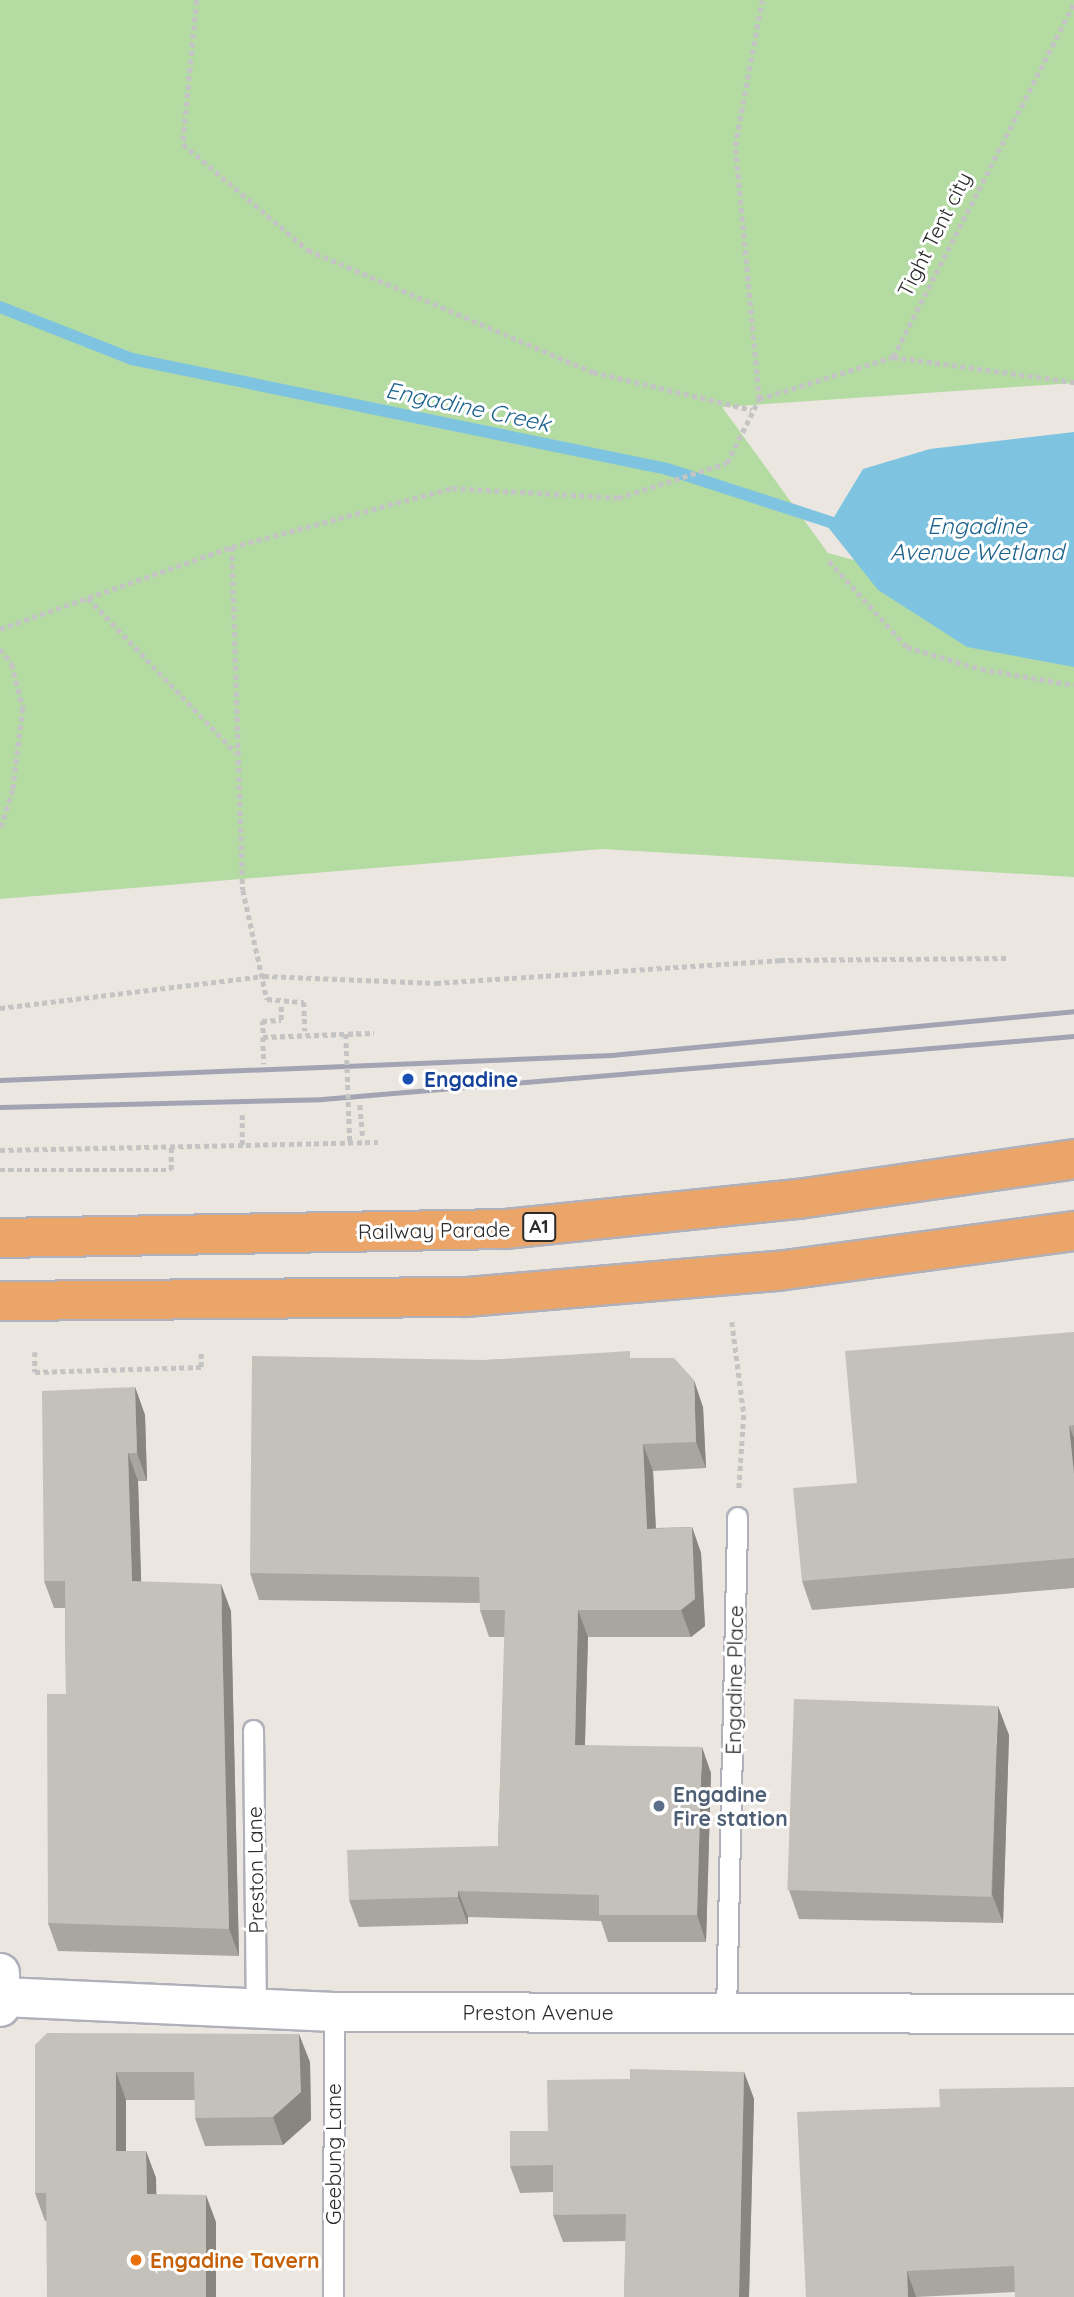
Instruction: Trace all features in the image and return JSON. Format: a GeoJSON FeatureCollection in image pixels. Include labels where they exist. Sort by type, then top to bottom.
{"type":"FeatureCollection","features":[{"type":"Feature","properties":{"kind":"highway","name":"Railway Parade"},"geometry":{"type":"LineString","coordinates":[[0,1238],[506,1229],[798,1199],[1074,1158]]}},
{"type":"Feature","properties":{"kind":"highway"},"geometry":{"type":"LineString","coordinates":[[0,1301],[466,1297],[778,1271],[1074,1231]]}},
{"type":"Feature","properties":{"kind":"street","name":"Preston Avenue"},"geometry":{"type":"LineString","coordinates":[[1,1992],[154,1999],[256,2009],[334,2012],[1074,2014]]}},
{"type":"Feature","properties":{"kind":"lane","name":"Engadine Place"},"geometry":{"type":"LineString","coordinates":[[726,2012],[737,1517]]}},
{"type":"Feature","properties":{"kind":"lane","name":"Preston Lane"},"geometry":{"type":"LineString","coordinates":[[253,1730],[256,2009]]}},
{"type":"Feature","properties":{"kind":"lane","name":"Geebung Lane"},"geometry":{"type":"LineString","coordinates":[[333,2297],[334,2012]]}},
{"type":"Feature","properties":{"kind":"path"},"geometry":{"type":"LineString","coordinates":[[197,0],[183,144],[308,250],[593,372],[752,410]]}},
{"type":"Feature","properties":{"kind":"path"},"geometry":{"type":"LineString","coordinates":[[0,629],[232,547],[452,488],[618,498],[727,463],[759,398],[735,146],[762,0]]}},
{"type":"Feature","properties":{"kind":"path","name":"Tight Tent city"},"geometry":{"type":"LineString","coordinates":[[893,357],[1074,4]]}},
{"type":"Feature","properties":{"kind":"path"},"geometry":{"type":"LineString","coordinates":[[759,398],[893,357],[1074,382]]}},
{"type":"Feature","properties":{"kind":"path"},"geometry":{"type":"LineString","coordinates":[[232,547],[243,890],[267,999],[281,1003],[304,1002],[305,1031]]}},
{"type":"Feature","properties":{"kind":"path"},"geometry":{"type":"LineString","coordinates":[[829,561],[907,647],[981,669],[1074,685]]}},
{"type":"Feature","properties":{"kind":"path"},"geometry":{"type":"LineString","coordinates":[[88,598],[237,754]]}},
{"type":"Feature","properties":{"kind":"path"},"geometry":{"type":"LineString","coordinates":[[0,649],[12,664],[23,708],[13,790],[0,830]]}},
{"type":"Feature","properties":{"kind":"path"},"geometry":{"type":"LineString","coordinates":[[0,1008],[264,976],[436,982],[780,960],[1007,958]]}},
{"type":"Feature","properties":{"kind":"path"},"geometry":{"type":"LineString","coordinates":[[264,1064],[262,1021],[281,1020],[281,1003]]}},
{"type":"Feature","properties":{"kind":"path"},"geometry":{"type":"LineString","coordinates":[[305,1031],[374,1033],[346,1034],[263,1035],[305,1031]]}},
{"type":"Feature","properties":{"kind":"path"},"geometry":{"type":"LineString","coordinates":[[346,1034],[350,1143]]}},
{"type":"Feature","properties":{"kind":"path"},"geometry":{"type":"LineString","coordinates":[[0,1150],[378,1142],[361,1139],[360,1105]]}},
{"type":"Feature","properties":{"kind":"path"},"geometry":{"type":"LineString","coordinates":[[242,1111],[242,1145]]}},
{"type":"Feature","properties":{"kind":"path"},"geometry":{"type":"LineString","coordinates":[[0,1170],[171,1170],[171,1146]]}},
{"type":"Feature","properties":{"kind":"path"},"geometry":{"type":"LineString","coordinates":[[732,1322],[744,1415],[737,1517]]}},
{"type":"Feature","properties":{"kind":"path"},"geometry":{"type":"LineString","coordinates":[[35,1352],[35,1372],[201,1367],[201,1350]]}},
{"type":"Feature","properties":{"kind":"green space"},"geometry":{"type":"Polygon","coordinates":[[[0,0],[1074,0],[1074,383],[722,407],[828,553],[1074,620],[1074,877],[602,849],[0,899],[0,0]]]}},
{"type":"Feature","properties":{"kind":"water","name":"Engadine Avenue Wetland"},"geometry":{"type":"Polygon","coordinates":[[[1074,432],[1074,667],[967,647],[878,590],[828,527],[863,469],[930,449],[1074,432]]]}},
{"type":"Feature","properties":{"kind":"building"},"geometry":{"type":"Polygon","coordinates":[[[1074,1332],[1074,1425],[1069,1426],[1074,1474],[1074,1558],[802,1581],[793,1488],[857,1483],[845,1351],[1074,1332]]]}},
{"type":"Feature","properties":{"kind":"building"},"geometry":{"type":"Polygon","coordinates":[[[630,1351],[630,1358],[674,1358],[694,1380],[696,1442],[643,1444],[647,1529],[692,1527],[695,1599],[681,1610],[578,1610],[575,1745],[702,1747],[697,1915],[599,1915],[599,1895],[458,1891],[458,1897],[349,1900],[347,1850],[498,1846],[505,1610],[480,1610],[479,1577],[250,1573],[252,1356],[484,1360],[630,1351]]]}},
{"type":"Feature","properties":{"kind":"building"},"geometry":{"type":"Polygon","coordinates":[[[135,1387],[137,1453],[128,1453],[132,1581],[221,1584],[229,1929],[48,1923],[47,1694],[66,1694],[65,1581],[44,1581],[42,1391],[135,1387]]]}},
{"type":"Feature","properties":{"kind":"building"},"geometry":{"type":"Polygon","coordinates":[[[794,1699],[998,1706],[991,1897],[787,1890],[794,1699]]]}},
{"type":"Feature","properties":{"kind":"building"},"geometry":{"type":"Polygon","coordinates":[[[47,2033],[299,2034],[301,2092],[273,2117],[195,2118],[194,2072],[116,2072],[116,2151],[146,2151],[147,2194],[206,2195],[206,2297],[47,2297],[46,2193],[35,2193],[35,2045],[47,2033]]]}},
{"type":"Feature","properties":{"kind":"building"},"geometry":{"type":"Polygon","coordinates":[[[630,2069],[744,2072],[739,2297],[624,2297],[626,2214],[553,2215],[553,2165],[510,2166],[510,2131],[548,2131],[547,2080],[630,2079],[630,2069]]]}},
{"type":"Feature","properties":{"kind":"building"},"geometry":{"type":"Polygon","coordinates":[[[1074,2087],[1074,2297],[1015,2297],[1014,2266],[907,2271],[908,2297],[806,2297],[797,2112],[940,2107],[939,2089],[1074,2087]]]}},
{"type":"Feature","properties":{"kind":"waterway","name":"Engadine Creek"},"geometry":{"type":"LineString","coordinates":[[0,307],[132,359],[667,469],[846,527]]}},
{"type":"Feature","properties":{"kind":"railway"},"geometry":{"type":"LineString","coordinates":[[0,1080],[611,1055],[1074,1011]]}},
{"type":"Feature","properties":{"kind":"railway"},"geometry":{"type":"LineString","coordinates":[[0,1107],[322,1099],[1074,1036]]}},
{"type":"Feature","properties":{"kind":"place","name":"Engadine"},"geometry":{"type":"Point","coordinates":[408,1079]}},
{"type":"Feature","properties":{"kind":"place","name":"Engadine Fire station"},"geometry":{"type":"Point","coordinates":[659,1806]}},
{"type":"Feature","properties":{"kind":"place","name":"Engadine Tavern"},"geometry":{"type":"Point","coordinates":[136,2260]}}]}
